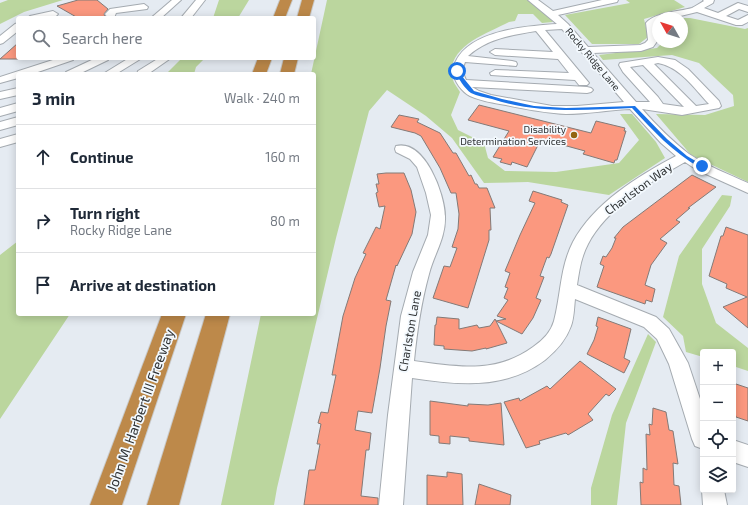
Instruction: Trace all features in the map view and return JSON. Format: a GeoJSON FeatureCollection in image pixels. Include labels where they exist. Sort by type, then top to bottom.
{"type":"FeatureCollection","features":[{"type":"Feature","properties":{"kind":"highway"},"geometry":{"type":"LineString","coordinates":[[280,16],[286,0]]}},
{"type":"Feature","properties":{"kind":"highway"},"geometry":{"type":"LineString","coordinates":[[304,16],[308,0]]}},
{"type":"Feature","properties":{"kind":"highway"},"geometry":{"type":"LineString","coordinates":[[260,72],[264,60]]}},
{"type":"Feature","properties":{"kind":"highway"},"geometry":{"type":"LineString","coordinates":[[287,72],[290,60]]}},
{"type":"Feature","properties":{"kind":"highway","name":"John M. Harbert III Freeway"},"geometry":{"type":"LineString","coordinates":[[106,505],[173,316]]}},
{"type":"Feature","properties":{"kind":"highway"},"geometry":{"type":"LineString","coordinates":[[163,505],[217,316]]}},
{"type":"Feature","properties":{"kind":"street"},"geometry":{"type":"LineString","coordinates":[[134,16],[150,0]]}},
{"type":"Feature","properties":{"kind":"street"},"geometry":{"type":"LineString","coordinates":[[158,16],[177,0]]}},
{"type":"Feature","properties":{"kind":"street"},"geometry":{"type":"LineString","coordinates":[[188,16],[201,0]]}},
{"type":"Feature","properties":{"kind":"street","name":"Rocky Ridge Lane"},"geometry":{"type":"LineString","coordinates":[[532,0],[552,14],[565,26],[655,131],[685,157],[748,188]]}},
{"type":"Feature","properties":{"kind":"street"},"geometry":{"type":"LineString","coordinates":[[552,14],[600,1],[614,0]]}},
{"type":"Feature","properties":{"kind":"street"},"geometry":{"type":"LineString","coordinates":[[676,12],[701,3],[719,16],[739,23],[748,18]]}},
{"type":"Feature","properties":{"kind":"street"},"geometry":{"type":"LineString","coordinates":[[719,16],[738,6],[748,9]]}},
{"type":"Feature","properties":{"kind":"street"},"geometry":{"type":"LineString","coordinates":[[111,16],[110,14],[113,12],[144,7]]}},
{"type":"Feature","properties":{"kind":"street"},"geometry":{"type":"LineString","coordinates":[[43,16],[53,14]]}},
{"type":"Feature","properties":{"kind":"street"},"geometry":{"type":"LineString","coordinates":[[565,26],[510,32],[492,37],[470,50],[462,59],[457,70],[459,77],[472,92],[501,101],[534,107],[554,109],[598,109],[646,105],[682,111],[715,106],[716,103],[676,65],[665,60],[629,62],[624,65],[654,99],[659,107]]}},
{"type":"Feature","properties":{"kind":"street"},"geometry":{"type":"LineString","coordinates":[[0,41],[16,28]]}},
{"type":"Feature","properties":{"kind":"street"},"geometry":{"type":"LineString","coordinates":[[538,28],[579,77],[598,109]]}},
{"type":"Feature","properties":{"kind":"street"},"geometry":{"type":"LineString","coordinates":[[585,50],[642,48],[649,45],[652,41]]}},
{"type":"Feature","properties":{"kind":"street"},"geometry":{"type":"LineString","coordinates":[[482,42],[554,46]]}},
{"type":"Feature","properties":{"kind":"street"},"geometry":{"type":"LineString","coordinates":[[470,50],[536,56],[561,56]]}},
{"type":"Feature","properties":{"kind":"street"},"geometry":{"type":"LineString","coordinates":[[462,59],[486,62],[570,67]]}},
{"type":"Feature","properties":{"kind":"street"},"geometry":{"type":"LineString","coordinates":[[28,72],[63,60]]}},
{"type":"Feature","properties":{"kind":"street"},"geometry":{"type":"LineString","coordinates":[[74,72],[100,60]]}},
{"type":"Feature","properties":{"kind":"street"},"geometry":{"type":"LineString","coordinates":[[112,72],[134,60]]}},
{"type":"Feature","properties":{"kind":"street"},"geometry":{"type":"LineString","coordinates":[[145,72],[163,60]]}},
{"type":"Feature","properties":{"kind":"street"},"geometry":{"type":"LineString","coordinates":[[645,61],[693,110]]}},
{"type":"Feature","properties":{"kind":"street"},"geometry":{"type":"LineString","coordinates":[[457,70],[470,72]]}},
{"type":"Feature","properties":{"kind":"street"},"geometry":{"type":"LineString","coordinates":[[484,73],[579,77]]}},
{"type":"Feature","properties":{"kind":"street"},"geometry":{"type":"LineString","coordinates":[[0,80],[16,76]]}},
{"type":"Feature","properties":{"kind":"street"},"geometry":{"type":"LineString","coordinates":[[464,83],[587,90]]}},
{"type":"Feature","properties":{"kind":"street"},"geometry":{"type":"LineString","coordinates":[[0,96],[16,92]]}},
{"type":"Feature","properties":{"kind":"street"},"geometry":{"type":"LineString","coordinates":[[0,112],[16,108]]}},
{"type":"Feature","properties":{"kind":"street"},"geometry":{"type":"LineString","coordinates":[[0,126],[16,122]]}},
{"type":"Feature","properties":{"kind":"street"},"geometry":{"type":"LineString","coordinates":[[0,143],[16,139]]}},
{"type":"Feature","properties":{"kind":"street","name":"Charlston Lane"},"geometry":{"type":"LineString","coordinates":[[391,505],[402,368],[410,316],[421,272],[436,235],[438,214],[433,193],[423,166],[415,156],[401,149]]}},
{"type":"Feature","properties":{"kind":"street","name":"Charlston Way"},"geometry":{"type":"LineString","coordinates":[[402,368],[476,376],[495,374],[511,370],[525,364],[546,348],[561,328],[568,289],[578,250],[587,232],[605,211],[657,172],[685,157]]}},
{"type":"Feature","properties":{"kind":"street"},"geometry":{"type":"LineString","coordinates":[[568,289],[622,309],[650,322],[663,334],[678,363],[700,430]]}},
{"type":"Feature","properties":{"kind":"street"},"geometry":{"type":"LineString","coordinates":[[736,452],[748,456]]}},
{"type":"Feature","properties":{"kind":"street"},"geometry":{"type":"LineString","coordinates":[[713,493],[715,505]]}},
{"type":"Feature","properties":{"kind":"green space"},"geometry":{"type":"Polygon","coordinates":[[[8,0],[63,0],[24,12],[0,24],[0,3],[8,0]]]}},
{"type":"Feature","properties":{"kind":"green space"},"geometry":{"type":"Polygon","coordinates":[[[219,0],[249,0],[239,16],[214,16],[219,0]]]}},
{"type":"Feature","properties":{"kind":"green space"},"geometry":{"type":"Polygon","coordinates":[[[327,0],[527,0],[544,11],[553,22],[542,23],[533,14],[518,14],[515,21],[509,22],[481,36],[463,48],[456,56],[452,65],[452,77],[460,92],[451,115],[458,130],[484,143],[488,158],[505,171],[556,172],[619,163],[639,140],[620,114],[632,114],[656,142],[665,158],[609,195],[528,182],[484,183],[452,138],[426,116],[387,90],[369,111],[336,238],[274,505],[221,505],[261,316],[316,316],[316,72],[311,72],[314,60],[316,60],[316,51],[327,0]]]}},
{"type":"Feature","properties":{"kind":"green space"},"geometry":{"type":"Polygon","coordinates":[[[626,0],[674,0],[685,7],[668,12],[652,12],[652,17],[644,19],[648,37],[639,44],[592,44],[565,15],[630,3],[626,0]]]}},
{"type":"Feature","properties":{"kind":"green space"},"geometry":{"type":"Polygon","coordinates":[[[688,18],[745,29],[748,28],[748,182],[691,155],[656,114],[705,115],[734,106],[733,95],[699,63],[672,55],[603,60],[599,55],[657,48],[688,48],[688,18]]]}},
{"type":"Feature","properties":{"kind":"green space"},"geometry":{"type":"Polygon","coordinates":[[[180,60],[203,60],[196,67],[195,72],[168,72],[180,60]]]}},
{"type":"Feature","properties":{"kind":"green space"},"geometry":{"type":"Polygon","coordinates":[[[722,195],[732,196],[730,206],[702,249],[702,284],[716,323],[748,348],[748,371],[736,367],[736,349],[700,349],[700,356],[686,352],[683,336],[663,317],[679,256],[722,195]]]}},
{"type":"Feature","properties":{"kind":"green space"},"geometry":{"type":"Polygon","coordinates":[[[16,243],[16,316],[69,316],[0,419],[0,255],[16,243]]]}},
{"type":"Feature","properties":{"kind":"green space"},"geometry":{"type":"Polygon","coordinates":[[[648,334],[656,342],[626,423],[617,505],[591,505],[591,488],[612,415],[648,334]]]}},
{"type":"Feature","properties":{"kind":"building"},"geometry":{"type":"Polygon","coordinates":[[[78,0],[97,0],[108,9],[104,14],[105,16],[74,16],[57,6],[78,0]]]}},
{"type":"Feature","properties":{"kind":"building"},"geometry":{"type":"Polygon","coordinates":[[[16,45],[16,59],[0,59],[16,45]]]}},
{"type":"Feature","properties":{"kind":"building","name":"Disability Determination Services"},"geometry":{"type":"Polygon","coordinates":[[[479,105],[591,133],[596,121],[625,128],[624,131],[626,131],[617,160],[615,160],[614,163],[583,154],[585,151],[541,139],[527,167],[512,162],[511,165],[500,162],[502,159],[493,157],[509,131],[468,120],[479,105]]]}},
{"type":"Feature","properties":{"kind":"building"},"geometry":{"type":"Polygon","coordinates":[[[399,115],[419,119],[417,122],[440,133],[453,153],[456,153],[469,176],[471,175],[475,184],[477,184],[479,188],[487,188],[495,208],[490,208],[491,230],[489,230],[489,240],[468,308],[433,298],[444,266],[450,267],[457,248],[452,247],[458,229],[459,214],[456,193],[451,193],[440,168],[421,136],[391,127],[399,115]]]}},
{"type":"Feature","properties":{"kind":"building"},"geometry":{"type":"Polygon","coordinates":[[[404,173],[411,190],[416,212],[412,234],[397,266],[396,265],[386,300],[391,301],[372,413],[358,411],[355,430],[371,433],[369,450],[366,450],[361,496],[378,498],[378,505],[304,505],[309,470],[315,470],[320,444],[317,444],[321,424],[318,423],[321,412],[328,413],[336,375],[332,375],[343,316],[355,278],[366,254],[363,253],[376,227],[380,229],[385,206],[379,207],[376,193],[378,192],[376,184],[379,184],[377,174],[404,173]]]}},
{"type":"Feature","properties":{"kind":"building"},"geometry":{"type":"Polygon","coordinates":[[[692,175],[716,187],[688,208],[690,208],[676,220],[680,222],[660,239],[667,243],[651,265],[645,285],[655,289],[652,302],[646,300],[645,304],[597,287],[604,266],[600,264],[603,256],[606,257],[612,248],[616,238],[614,238],[623,227],[692,175]]]}},
{"type":"Feature","properties":{"kind":"building"},"geometry":{"type":"Polygon","coordinates":[[[533,191],[562,200],[561,202],[568,205],[551,254],[549,258],[547,257],[540,276],[544,277],[536,298],[541,300],[533,318],[522,334],[496,321],[506,319],[497,316],[508,300],[504,298],[508,288],[505,287],[510,273],[505,271],[535,203],[529,201],[533,191]]]}},
{"type":"Feature","properties":{"kind":"building"},"geometry":{"type":"Polygon","coordinates":[[[726,227],[748,235],[748,328],[723,307],[747,297],[726,288],[727,284],[709,276],[721,236],[723,236],[726,227]]]}},
{"type":"Feature","properties":{"kind":"building"},"geometry":{"type":"Polygon","coordinates":[[[437,317],[459,319],[459,329],[477,325],[479,328],[490,326],[495,319],[507,343],[472,351],[444,349],[444,346],[434,345],[437,317]]]}},
{"type":"Feature","properties":{"kind":"building"},"geometry":{"type":"Polygon","coordinates":[[[598,317],[631,329],[624,358],[630,361],[624,373],[587,354],[594,340],[598,327],[596,326],[598,317]]]}},
{"type":"Feature","properties":{"kind":"building"},"geometry":{"type":"Polygon","coordinates":[[[580,361],[616,389],[609,396],[606,394],[588,414],[593,420],[568,435],[566,433],[539,441],[540,444],[526,448],[504,402],[519,398],[520,401],[547,386],[550,389],[580,361]]]}},
{"type":"Feature","properties":{"kind":"building"},"geometry":{"type":"Polygon","coordinates":[[[736,384],[748,388],[748,421],[736,417],[736,384]]]}},
{"type":"Feature","properties":{"kind":"building"},"geometry":{"type":"Polygon","coordinates":[[[430,401],[468,406],[468,404],[488,405],[501,403],[504,445],[469,441],[469,438],[450,436],[450,444],[439,443],[439,436],[430,435],[430,401]]]}},
{"type":"Feature","properties":{"kind":"building"},"geometry":{"type":"Polygon","coordinates":[[[653,408],[666,412],[669,430],[673,431],[678,464],[673,463],[674,485],[679,486],[681,505],[641,505],[640,482],[643,483],[643,468],[647,470],[646,434],[650,435],[649,424],[652,425],[653,408]]]}},
{"type":"Feature","properties":{"kind":"building"},"geometry":{"type":"Polygon","coordinates":[[[447,472],[462,474],[463,505],[427,505],[427,475],[447,477],[447,472]]]}},
{"type":"Feature","properties":{"kind":"building"},"geometry":{"type":"Polygon","coordinates":[[[479,484],[511,495],[510,505],[475,505],[479,484]]]}},
{"type":"Feature","properties":{"kind":"place","name":"Disability Determination Services"},"geometry":{"type":"Point","coordinates":[574,135]}},
{"type":"Feature","properties":{"kind":"route"},"geometry":{"type":"LineString","coordinates":[[457,71],[459,77],[472,92],[501,101],[534,107],[566,110],[633,107],[665,140],[685,157],[702,166]]}}]}
